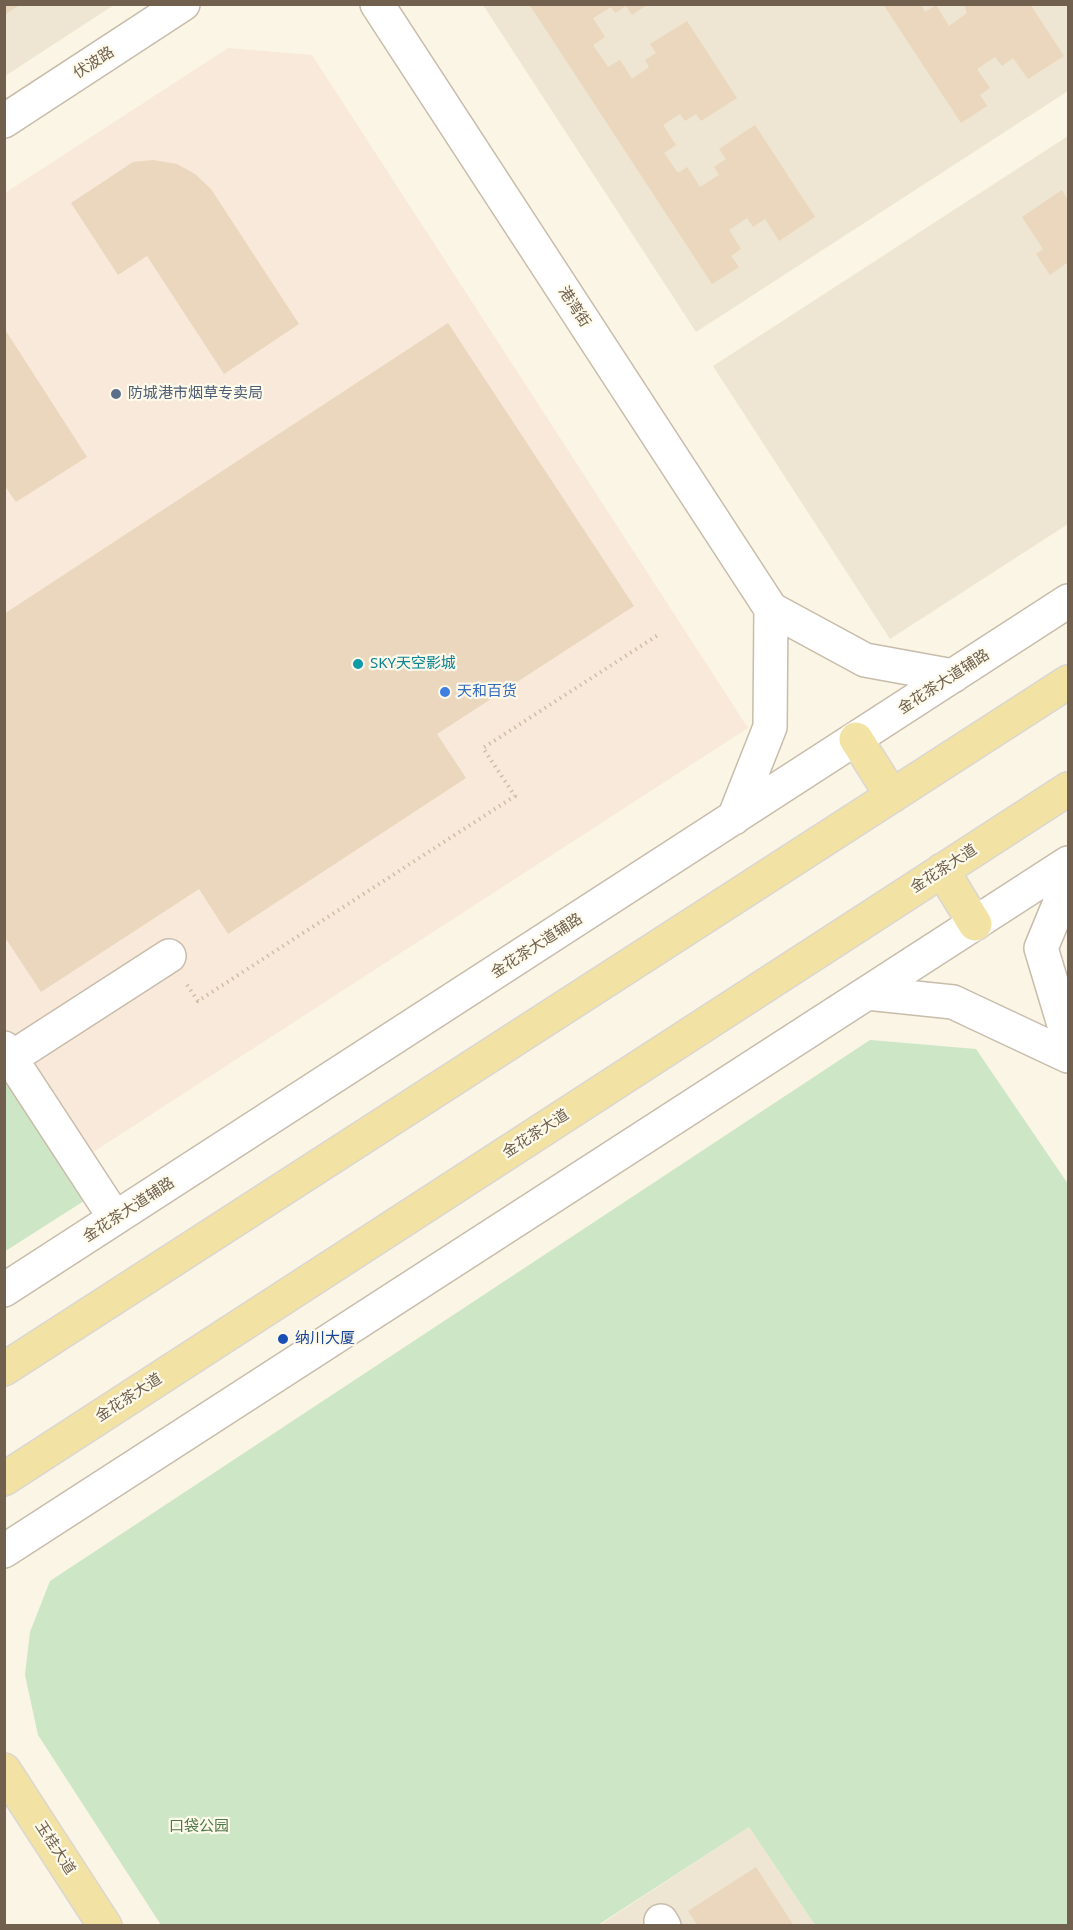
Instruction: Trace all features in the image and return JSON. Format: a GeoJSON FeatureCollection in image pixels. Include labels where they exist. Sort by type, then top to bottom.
{"type":"FeatureCollection","features":[{"type":"Feature","properties":{"kind":"main road"},"geometry":{"type":"LineString","coordinates":[[4,1370],[1068,682]]}},
{"type":"Feature","properties":{"kind":"main road"},"geometry":{"type":"LineString","coordinates":[[856,740],[892,796]]}},
{"type":"Feature","properties":{"kind":"main road","name":"金花茶大道"},"geometry":{"type":"LineString","coordinates":[[4,1479],[1068,789]]}},
{"type":"Feature","properties":{"kind":"main road"},"geometry":{"type":"LineString","coordinates":[[942,870],[975,924]]}},
{"type":"Feature","properties":{"kind":"main road","name":"玉桂大道"},"geometry":{"type":"LineString","coordinates":[[4,1770],[105,1926]]}},
{"type":"Feature","properties":{"kind":"street","name":"伏波路"},"geometry":{"type":"LineString","coordinates":[[4,121],[183,4]]}},
{"type":"Feature","properties":{"kind":"street","name":"港湾街"},"geometry":{"type":"LineString","coordinates":[[377,4],[771,609]]}},
{"type":"Feature","properties":{"kind":"street","name":"金花茶大道辅路"},"geometry":{"type":"LineString","coordinates":[[4,1290],[1068,602]]}},
{"type":"Feature","properties":{"kind":"street"},"geometry":{"type":"LineString","coordinates":[[734,818],[770,727],[771,609],[865,660],[953,676]]}},
{"type":"Feature","properties":{"kind":"street"},"geometry":{"type":"LineString","coordinates":[[4,1551],[1068,863]]}},
{"type":"Feature","properties":{"kind":"street"},"geometry":{"type":"LineString","coordinates":[[1068,883],[1041,948],[1068,1038]]}},
{"type":"Feature","properties":{"kind":"street"},"geometry":{"type":"LineString","coordinates":[[115,1218],[8,1053],[169,956]]}},
{"type":"Feature","properties":{"kind":"street"},"geometry":{"type":"LineString","coordinates":[[867,993],[953,1002],[1068,1056]]}},
{"type":"Feature","properties":{"kind":"path"},"geometry":{"type":"LineString","coordinates":[[169,956],[198,1001],[514,796],[483,748],[658,635]]}},
{"type":"Feature","properties":{"kind":"shaded area"},"geometry":{"type":"Polygon","coordinates":[[[5,5],[114,5],[5,76],[5,5]]]}},
{"type":"Feature","properties":{"kind":"shaded area"},"geometry":{"type":"Polygon","coordinates":[[[483,5],[1068,5],[1068,91],[696,332],[483,5]]]}},
{"type":"Feature","properties":{"kind":"shaded area"},"geometry":{"type":"Polygon","coordinates":[[[228,48],[312,55],[748,728],[67,1169],[5,1072],[5,193],[228,48]]]}},
{"type":"Feature","properties":{"kind":"shaded area"},"geometry":{"type":"Polygon","coordinates":[[[1068,136],[1068,524],[890,639],[713,366],[1068,136]]]}},
{"type":"Feature","properties":{"kind":"shaded area"},"geometry":{"type":"Polygon","coordinates":[[[749,1827],[815,1925],[598,1926],[749,1827]]]}},
{"type":"Feature","properties":{"kind":"green space","name":"口袋公园"},"geometry":{"type":"Polygon","coordinates":[[[870,1040],[976,1049],[1068,1184],[1068,1925],[815,1925],[749,1827],[598,1925],[161,1925],[38,1735],[25,1675],[30,1632],[50,1581],[870,1040]]]}},
{"type":"Feature","properties":{"kind":"green space"},"geometry":{"type":"Polygon","coordinates":[[[5,1072],[87,1199],[4,1252],[5,1072]]]}},
{"type":"Feature","properties":{"kind":"building"},"geometry":{"type":"Polygon","coordinates":[[[4,4],[21,4],[4,15],[4,4]]]}},
{"type":"Feature","properties":{"kind":"building"},"geometry":{"type":"Polygon","coordinates":[[[529,4],[648,4],[632,15],[626,6],[615,13],[611,7],[593,18],[605,37],[593,45],[608,67],[620,60],[632,79],[649,67],[645,60],[656,53],[650,44],[687,21],[737,98],[701,121],[696,114],[685,121],[680,114],[663,125],[676,145],[664,153],[678,173],[687,167],[700,187],[719,175],[714,167],[726,159],[719,149],[755,125],[815,217],[779,241],[765,219],[753,227],[747,218],[729,230],[741,249],[731,256],[739,267],[712,284],[529,4]]]}},
{"type":"Feature","properties":{"kind":"building"},"geometry":{"type":"Polygon","coordinates":[[[883,4],[921,4],[925,12],[936,5],[949,26],[967,13],[964,4],[1030,4],[1064,56],[1028,79],[1013,58],[1002,66],[995,57],[977,69],[990,88],[980,95],[987,106],[961,123],[883,4]]]}},
{"type":"Feature","properties":{"kind":"building"},"geometry":{"type":"Polygon","coordinates":[[[153,160],[177,164],[195,174],[211,189],[299,324],[224,374],[147,256],[118,275],[71,203],[133,162],[153,160]]]}},
{"type":"Feature","properties":{"kind":"building"},"geometry":{"type":"Polygon","coordinates":[[[1062,190],[1068,200],[1068,262],[1050,275],[1036,254],[1043,249],[1022,217],[1062,190]]]}},
{"type":"Feature","properties":{"kind":"building"},"geometry":{"type":"Polygon","coordinates":[[[448,323],[634,606],[437,734],[466,778],[228,934],[199,889],[41,992],[4,936],[4,614],[448,323]]]}},
{"type":"Feature","properties":{"kind":"building"},"geometry":{"type":"Polygon","coordinates":[[[4,328],[87,457],[16,502],[4,485],[4,328]]]}},
{"type":"Feature","properties":{"kind":"building"},"geometry":{"type":"Polygon","coordinates":[[[756,1867],[794,1926],[698,1926],[688,1911],[756,1867]]]}},
{"type":"Feature","properties":{"kind":"place","name":"防城港市烟草专卖局"},"geometry":{"type":"Point","coordinates":[116,394]}},
{"type":"Feature","properties":{"kind":"place","name":"SKY天空影城"},"geometry":{"type":"Point","coordinates":[358,664]}},
{"type":"Feature","properties":{"kind":"place","name":"天和百货"},"geometry":{"type":"Point","coordinates":[445,692]}},
{"type":"Feature","properties":{"kind":"place","name":"纳川大厦"},"geometry":{"type":"Point","coordinates":[283,1339]}}]}
